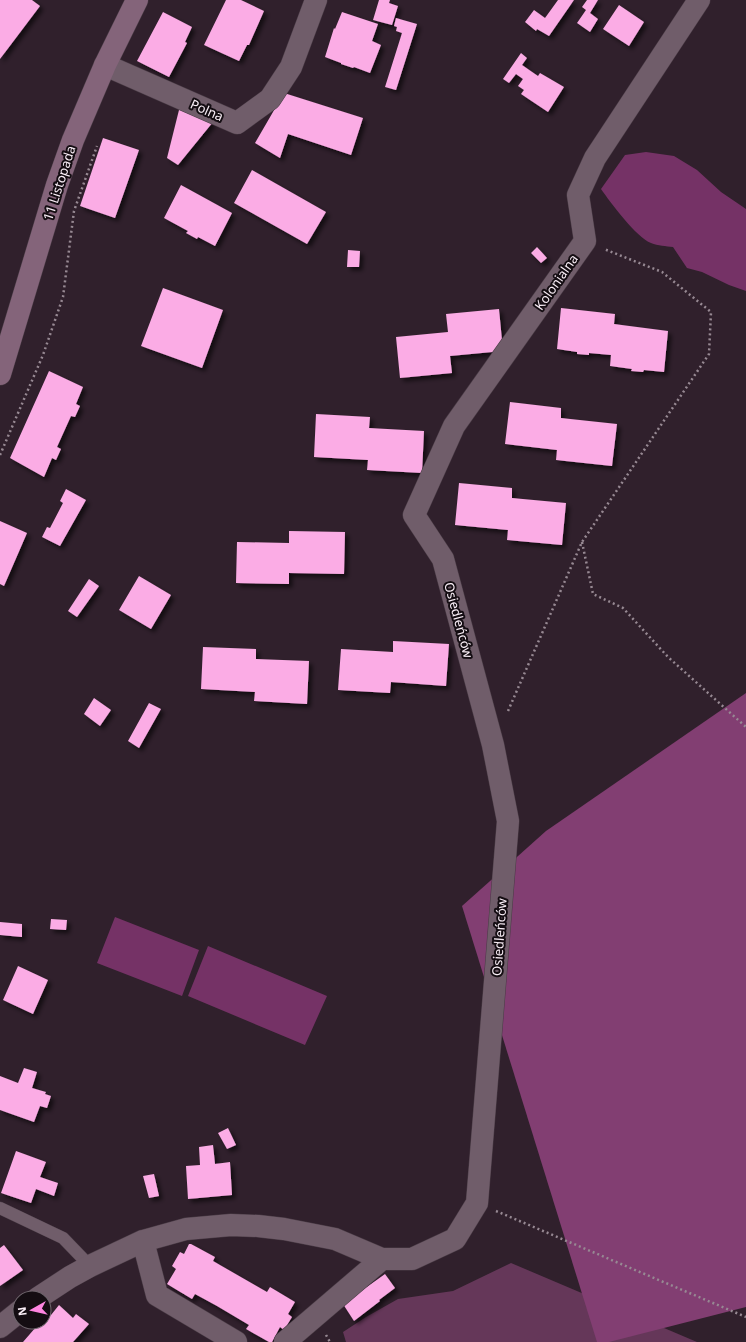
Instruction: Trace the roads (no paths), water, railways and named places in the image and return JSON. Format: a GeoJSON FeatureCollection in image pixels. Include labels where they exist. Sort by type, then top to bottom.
{"type":"FeatureCollection","features":[{"type":"Feature","properties":{"kind":"main road","name":"11 Listopada"},"geometry":{"type":"LineString","coordinates":[[0,374],[57,185],[73,140],[105,65],[137,0]]}},
{"type":"Feature","properties":{"kind":"street","name":"Polna"},"geometry":{"type":"LineString","coordinates":[[105,65],[236,123],[270,99],[291,67],[316,0]]}},
{"type":"Feature","properties":{"kind":"street","name":"Kolonialna"},"geometry":{"type":"LineString","coordinates":[[443,559],[414,515],[454,426],[585,241],[578,195],[595,158],[699,0]]}},
{"type":"Feature","properties":{"kind":"street","name":"Osiedleńców"},"geometry":{"type":"LineString","coordinates":[[382,1259],[412,1259],[455,1239],[477,1203],[508,821],[493,745],[443,559]]}},
{"type":"Feature","properties":{"kind":"street"},"geometry":{"type":"LineString","coordinates":[[50,1290],[70,1276],[143,1241],[186,1229],[231,1225],[284,1228],[335,1239],[382,1259],[285,1342]]}},
{"type":"Feature","properties":{"kind":"street"},"geometry":{"type":"LineString","coordinates":[[143,1241],[157,1295],[236,1342]]}},
{"type":"Feature","properties":{"kind":"street"},"geometry":{"type":"LineString","coordinates":[[0,1327],[12,1317]]}},
{"type":"Feature","properties":{"kind":"lane"},"geometry":{"type":"LineString","coordinates":[[0,1208],[63,1238],[90,1266]]}}]}
